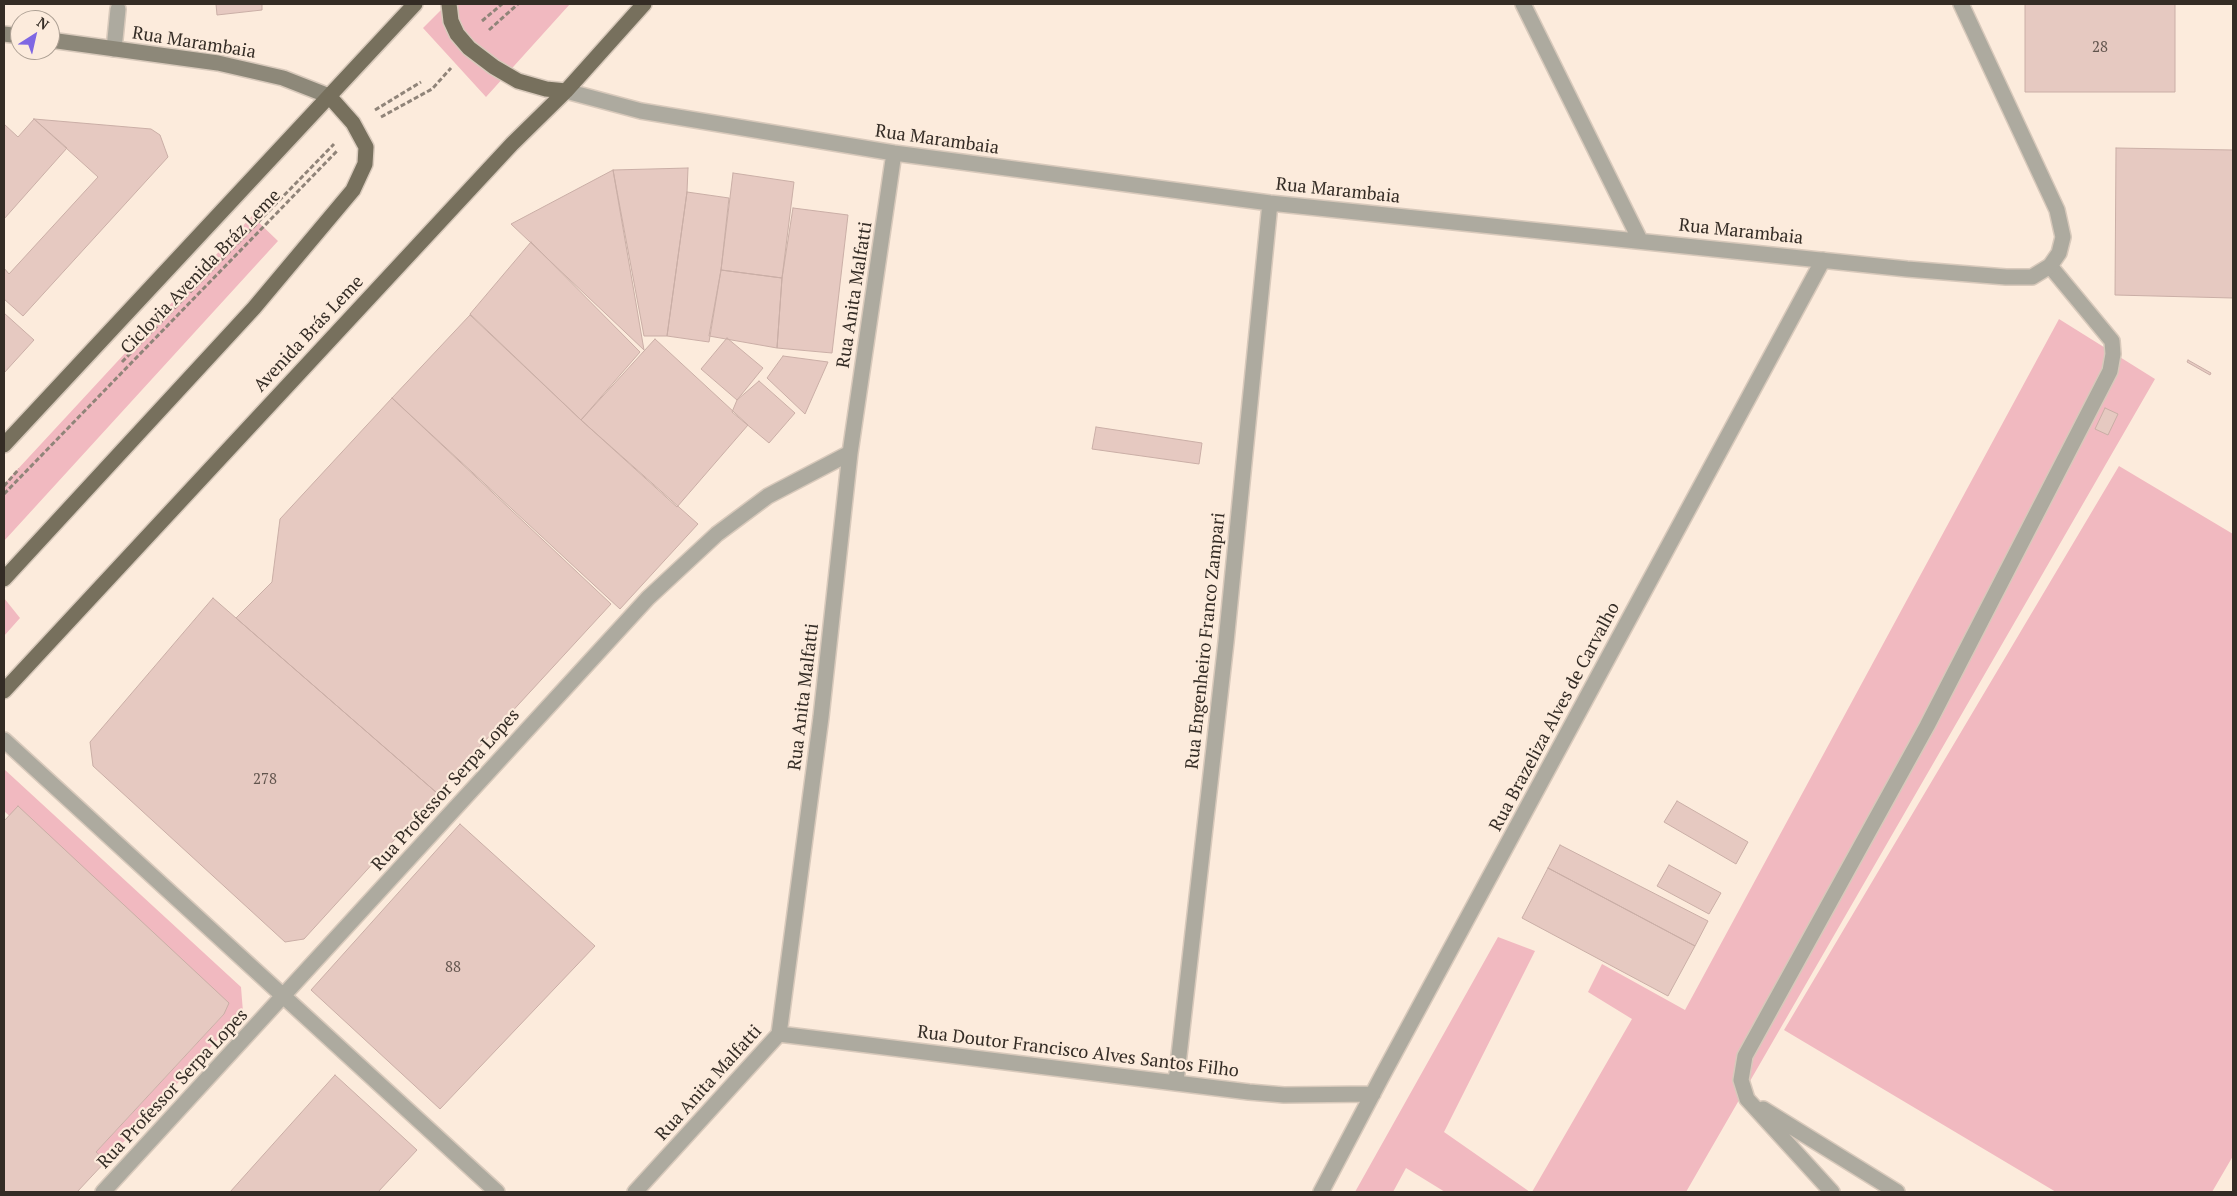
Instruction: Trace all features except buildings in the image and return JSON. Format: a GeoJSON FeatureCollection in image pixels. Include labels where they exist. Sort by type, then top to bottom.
{"type":"FeatureCollection","features":[{"type":"Feature","properties":{"kind":"main road"},"geometry":{"type":"LineString","coordinates":[[4,445],[415,4]]}},
{"type":"Feature","properties":{"kind":"main road"},"geometry":{"type":"LineString","coordinates":[[449,4],[451,21],[457,34],[469,48],[494,67],[518,80],[546,89],[566,92]]}},
{"type":"Feature","properties":{"kind":"main road","name":"Avenida Brás Leme"},"geometry":{"type":"LineString","coordinates":[[4,691],[512,144],[566,92],[644,4]]}},
{"type":"Feature","properties":{"kind":"main road"},"geometry":{"type":"LineString","coordinates":[[4,580],[254,308],[353,190],[366,164],[366,146],[356,127],[329,96]]}},
{"type":"Feature","properties":{"kind":"street"},"geometry":{"type":"LineString","coordinates":[[1523,4],[1640,240]]}},
{"type":"Feature","properties":{"kind":"street"},"geometry":{"type":"LineString","coordinates":[[1832,1192],[1747,1099],[1740,1080],[1745,1056],[1927,726],[2110,371],[2113,354],[2112,341],[2050,266],[2059,253],[2063,237],[2056,210],[1961,4]]}},
{"type":"Feature","properties":{"kind":"street"},"geometry":{"type":"LineString","coordinates":[[114,49],[118,9]]}},
{"type":"Feature","properties":{"kind":"street","name":"Rua Marambaia"},"geometry":{"type":"LineString","coordinates":[[60,41],[218,63],[283,78],[329,96]]}},
{"type":"Feature","properties":{"kind":"street","name":"Rua Marambaia"},"geometry":{"type":"LineString","coordinates":[[566,92],[641,111],[894,153],[1270,203],[2006,278],[2032,277],[2050,266]]}},
{"type":"Feature","properties":{"kind":"street","name":"Rua Anita Malfatti"},"geometry":{"type":"LineString","coordinates":[[635,1192],[779,1034],[821,717],[850,453],[894,153]]}},
{"type":"Feature","properties":{"kind":"street","name":"Rua Engenheiro Franco Zampari"},"geometry":{"type":"LineString","coordinates":[[1176,1082],[1226,642],[1270,203]]}},
{"type":"Feature","properties":{"kind":"street","name":"Rua Brazeliza Alves de Carvalho"},"geometry":{"type":"LineString","coordinates":[[1321,1192],[1823,260]]}},
{"type":"Feature","properties":{"kind":"street","name":"Rua Professor Serpa Lopes"},"geometry":{"type":"LineString","coordinates":[[106,1191],[648,598],[717,534],[768,496],[850,453]]}},
{"type":"Feature","properties":{"kind":"street"},"geometry":{"type":"LineString","coordinates":[[4,740],[497,1192]]}},
{"type":"Feature","properties":{"kind":"street","name":"Rua Doutor Francisco Alves Santos Filho"},"geometry":{"type":"LineString","coordinates":[[779,1034],[1284,1095],[1373,1094]]}},
{"type":"Feature","properties":{"kind":"street"},"geometry":{"type":"LineString","coordinates":[[1747,1099],[1897,1192]]}},
{"type":"Feature","properties":{"kind":"path"},"geometry":{"type":"LineString","coordinates":[[469,48],[518,4]]}},
{"type":"Feature","properties":{"kind":"path"},"geometry":{"type":"LineString","coordinates":[[115,369],[356,127],[421,82]]}},
{"type":"Feature","properties":{"kind":"path","name":"Ciclovia Avenida Bráz Leme"},"geometry":{"type":"LineString","coordinates":[[4,494],[356,127],[432,89]]}},
{"type":"Feature","properties":{"kind":"path"},"geometry":{"type":"LineString","coordinates":[[4,486],[23,465]]}},
{"type":"Feature","properties":{"kind":"shaded area"},"geometry":{"type":"Polygon","coordinates":[[[447,4],[570,4],[486,97],[423,28],[447,4]]]}},
{"type":"Feature","properties":{"kind":"shaded area"},"geometry":{"type":"Polygon","coordinates":[[[252,216],[278,241],[4,541],[4,484],[252,216]]]}},
{"type":"Feature","properties":{"kind":"shaded area"},"geometry":{"type":"Polygon","coordinates":[[[2059,319],[2155,379],[1686,1192],[1532,1192],[1632,1019],[1588,992],[1602,964],[1685,1010],[2059,319]]]}},
{"type":"Feature","properties":{"kind":"shaded area"},"geometry":{"type":"Polygon","coordinates":[[[2119,466],[2233,534],[2233,1156],[2212,1192],[2056,1192],[1784,1030],[2119,466]]]}},
{"type":"Feature","properties":{"kind":"shaded area"},"geometry":{"type":"Polygon","coordinates":[[[4,598],[20,618],[4,636],[4,598]]]}},
{"type":"Feature","properties":{"kind":"shaded area"},"geometry":{"type":"Polygon","coordinates":[[[4,769],[241,987],[243,1012],[106,1161],[96,1152],[224,1014],[4,811],[4,769]]]}},
{"type":"Feature","properties":{"kind":"shaded area"},"geometry":{"type":"Polygon","coordinates":[[[1498,937],[1535,951],[1444,1132],[1530,1192],[1445,1192],[1406,1168],[1393,1192],[1355,1192],[1498,937]]]}}]}
